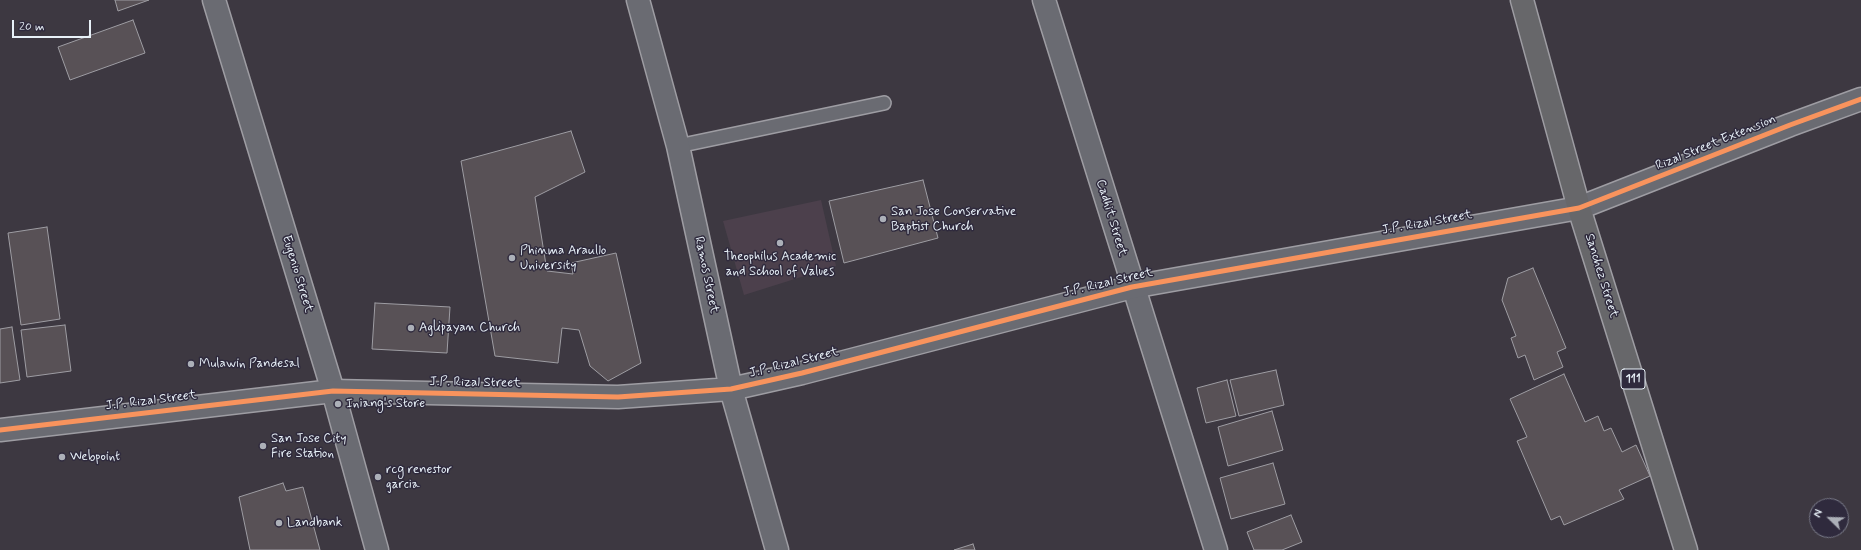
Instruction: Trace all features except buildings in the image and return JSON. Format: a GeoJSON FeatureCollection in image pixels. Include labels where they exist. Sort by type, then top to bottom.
{"type":"FeatureCollection","features":[{"type":"Feature","properties":{"kind":"main road","name":"Sanchez Street"},"geometry":{"type":"LineString","coordinates":[[1522,0],[1579,208],[1686,550]]}},
{"type":"Feature","properties":{"kind":"street","name":"Eugenio Street"},"geometry":{"type":"LineString","coordinates":[[214,0],[333,391],[376,550]]}},
{"type":"Feature","properties":{"kind":"street","name":"Ramos Street"},"geometry":{"type":"LineString","coordinates":[[638,0],[678,146],[731,389],[777,550]]}},
{"type":"Feature","properties":{"kind":"street","name":"Cadhit Street"},"geometry":{"type":"LineString","coordinates":[[1044,0],[1132,287],[1216,550]]}},
{"type":"Feature","properties":{"kind":"street","name":"Rizal Street Extension"},"geometry":{"type":"LineString","coordinates":[[1579,208],[1790,125],[1861,99]]}},
{"type":"Feature","properties":{"kind":"street","name":"J.P. Rizal Street"},"geometry":{"type":"LineString","coordinates":[[0,430],[333,391],[618,397],[731,389],[802,373],[1132,287],[1579,208]]}},
{"type":"Feature","properties":{"kind":"lane"},"geometry":{"type":"LineString","coordinates":[[678,146],[884,103]]}},
{"type":"Feature","properties":{"kind":"shaded area","name":"Theophilus Academic and School of Values"},"geometry":{"type":"Polygon","coordinates":[[[821,200],[836,266],[744,295],[723,221],[821,200]]]}},
{"type":"Feature","properties":{"kind":"cycle path"},"geometry":{"type":"LineString","coordinates":[[0,430],[333,391],[618,397],[731,389],[802,373],[1132,287],[1579,208],[1790,125],[1861,99]]}},
{"type":"Feature","properties":{"kind":"place","name":"San Jose Conservative Baptist Church"},"geometry":{"type":"Point","coordinates":[883,219]}},
{"type":"Feature","properties":{"kind":"place","name":"Theophilus Academic and School of Values"},"geometry":{"type":"Point","coordinates":[780,243]}},
{"type":"Feature","properties":{"kind":"place","name":"Phinma Araullo University"},"geometry":{"type":"Point","coordinates":[512,258]}},
{"type":"Feature","properties":{"kind":"place","name":"Aglipayan Church"},"geometry":{"type":"Point","coordinates":[411,328]}},
{"type":"Feature","properties":{"kind":"place","name":"Mulawin Pandesal"},"geometry":{"type":"Point","coordinates":[191,364]}},
{"type":"Feature","properties":{"kind":"place","name":"Iniang's Store"},"geometry":{"type":"Point","coordinates":[338,404]}},
{"type":"Feature","properties":{"kind":"place","name":"San Jose City Fire Station"},"geometry":{"type":"Point","coordinates":[263,446]}},
{"type":"Feature","properties":{"kind":"place","name":"Webpoint"},"geometry":{"type":"Point","coordinates":[62,457]}},
{"type":"Feature","properties":{"kind":"place","name":"rcg renestor garcia"},"geometry":{"type":"Point","coordinates":[378,477]}},
{"type":"Feature","properties":{"kind":"place","name":"Landbank"},"geometry":{"type":"Point","coordinates":[279,523]}}]}
